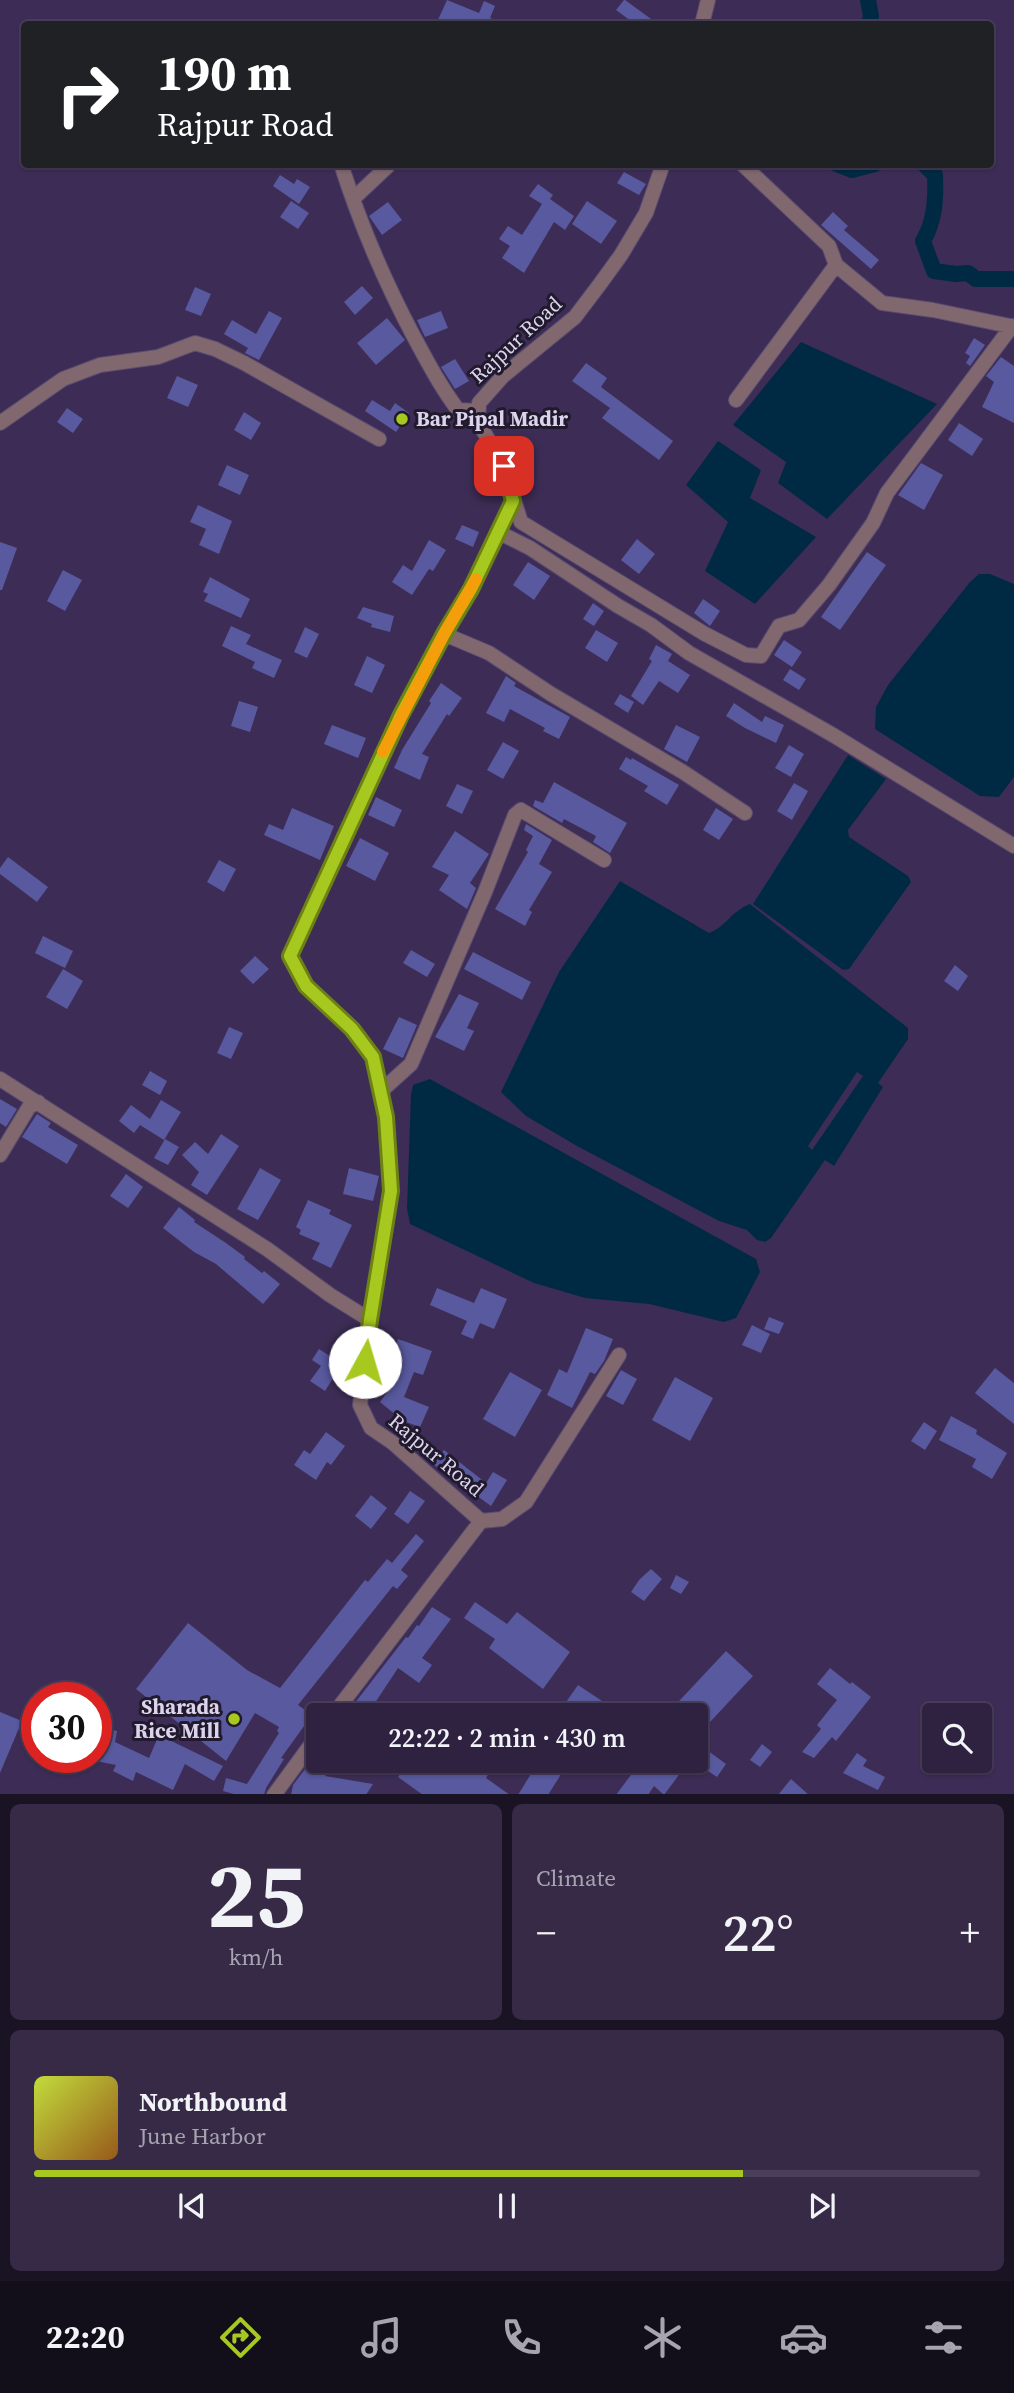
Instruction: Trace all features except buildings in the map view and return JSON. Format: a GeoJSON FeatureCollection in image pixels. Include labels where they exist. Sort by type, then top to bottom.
{"type":"FeatureCollection","features":[{"type":"Feature","properties":{"kind":"street"},"geometry":{"type":"LineString","coordinates":[[703,21],[708,0]]}},
{"type":"Feature","properties":{"kind":"street"},"geometry":{"type":"LineString","coordinates":[[342,168],[352,199],[387,283],[440,387],[458,410],[478,411]]}},
{"type":"Feature","properties":{"kind":"street"},"geometry":{"type":"LineString","coordinates":[[352,199],[386,168]]}},
{"type":"Feature","properties":{"kind":"street","name":"Rajpur Road"},"geometry":{"type":"LineString","coordinates":[[343,1703],[481,1521],[393,1443],[371,1428],[360,1405],[370,1320],[391,1191],[386,1117],[373,1057],[352,1029],[306,986],[290,956],[401,715],[471,589],[513,501],[504,466],[478,422],[479,403],[503,376],[575,317],[621,255],[646,213],[662,168]]}},
{"type":"Feature","properties":{"kind":"street"},"geometry":{"type":"LineString","coordinates":[[510,489],[522,522],[705,634],[746,655],[761,656],[779,626],[799,620],[829,585],[873,523],[887,493],[1013,327],[933,310],[882,303],[836,265],[829,246],[746,168]]}},
{"type":"Feature","properties":{"kind":"street"},"geometry":{"type":"LineString","coordinates":[[736,400],[836,265]]}},
{"type":"Feature","properties":{"kind":"street"},"geometry":{"type":"LineString","coordinates":[[0,423],[64,379],[100,365],[158,357],[195,343],[244,363],[379,439]]}},
{"type":"Feature","properties":{"kind":"street"},"geometry":{"type":"LineString","coordinates":[[499,532],[530,548],[651,625],[689,653],[899,775],[1014,846]]}},
{"type":"Feature","properties":{"kind":"street"},"geometry":{"type":"LineString","coordinates":[[444,634],[489,653],[745,813]]}},
{"type":"Feature","properties":{"kind":"street"},"geometry":{"type":"LineString","coordinates":[[380,1092],[411,1063],[485,892],[515,815],[521,810],[604,860]]}},
{"type":"Feature","properties":{"kind":"street"},"geometry":{"type":"LineString","coordinates":[[0,1079],[267,1249],[330,1295],[370,1320]]}},
{"type":"Feature","properties":{"kind":"street"},"geometry":{"type":"LineString","coordinates":[[0,1156],[29,1107],[38,1102]]}},
{"type":"Feature","properties":{"kind":"street"},"geometry":{"type":"LineString","coordinates":[[481,1521],[502,1519],[526,1502],[619,1355]]}},
{"type":"Feature","properties":{"kind":"street"},"geometry":{"type":"LineString","coordinates":[[274,1794],[306,1751]]}},
{"type":"Feature","properties":{"kind":"water"},"geometry":{"type":"Polygon","coordinates":[[[801,342],[937,404],[827,519],[778,483],[786,462],[733,425],[801,342]]]}},
{"type":"Feature","properties":{"kind":"water"},"geometry":{"type":"Polygon","coordinates":[[[718,441],[761,470],[750,498],[816,537],[755,604],[705,571],[728,522],[686,485],[718,441]]]}},
{"type":"Feature","properties":{"kind":"water"},"geometry":{"type":"Polygon","coordinates":[[[979,574],[990,574],[1014,584],[1014,777],[999,797],[980,796],[875,729],[876,707],[888,685],[979,574]]]}},
{"type":"Feature","properties":{"kind":"water"},"geometry":{"type":"Polygon","coordinates":[[[848,755],[886,779],[848,830],[849,837],[908,876],[911,882],[849,969],[843,970],[753,904],[848,755]]]}},
{"type":"Feature","properties":{"kind":"water"},"geometry":{"type":"Polygon","coordinates":[[[620,881],[709,933],[750,904],[908,1028],[908,1039],[878,1083],[883,1087],[834,1166],[825,1160],[771,1238],[765,1242],[757,1240],[747,1230],[719,1221],[577,1146],[526,1116],[501,1092],[559,972],[620,881]],[[857,1072],[808,1146],[812,1150],[863,1076],[857,1072]]]}},
{"type":"Feature","properties":{"kind":"water"},"geometry":{"type":"Polygon","coordinates":[[[430,1079],[756,1259],[760,1272],[736,1318],[724,1322],[649,1304],[585,1298],[534,1283],[410,1224],[407,1208],[411,1095],[413,1085],[430,1079]]]}},
{"type":"Feature","properties":{"kind":"waterway"},"geometry":{"type":"LineString","coordinates":[[868,0],[870,21]]}},
{"type":"Feature","properties":{"kind":"waterway"},"geometry":{"type":"LineString","coordinates":[[847,168],[860,168]]}},
{"type":"Feature","properties":{"kind":"waterway"},"geometry":{"type":"LineString","coordinates":[[928,168],[935,175],[934,209],[923,241],[934,271],[968,273],[976,279],[1014,279]]}},
{"type":"Feature","properties":{"kind":"slow traffic"},"geometry":{"type":"LineString","coordinates":[[383,752],[444,634],[476,579]]}},
{"type":"Feature","properties":{"kind":"place","name":"Bar Pipal Madir"},"geometry":{"type":"Point","coordinates":[402,419]}},
{"type":"Feature","properties":{"kind":"place","name":"Sharada Rice Mill"},"geometry":{"type":"Point","coordinates":[234,1719]}},
{"type":"Feature","properties":{"kind":"route"},"geometry":{"type":"LineString","coordinates":[[365,1362],[391,1191],[386,1117],[373,1057],[352,1029],[306,986],[290,956],[401,715],[471,589],[513,501],[504,466]]}}]}
